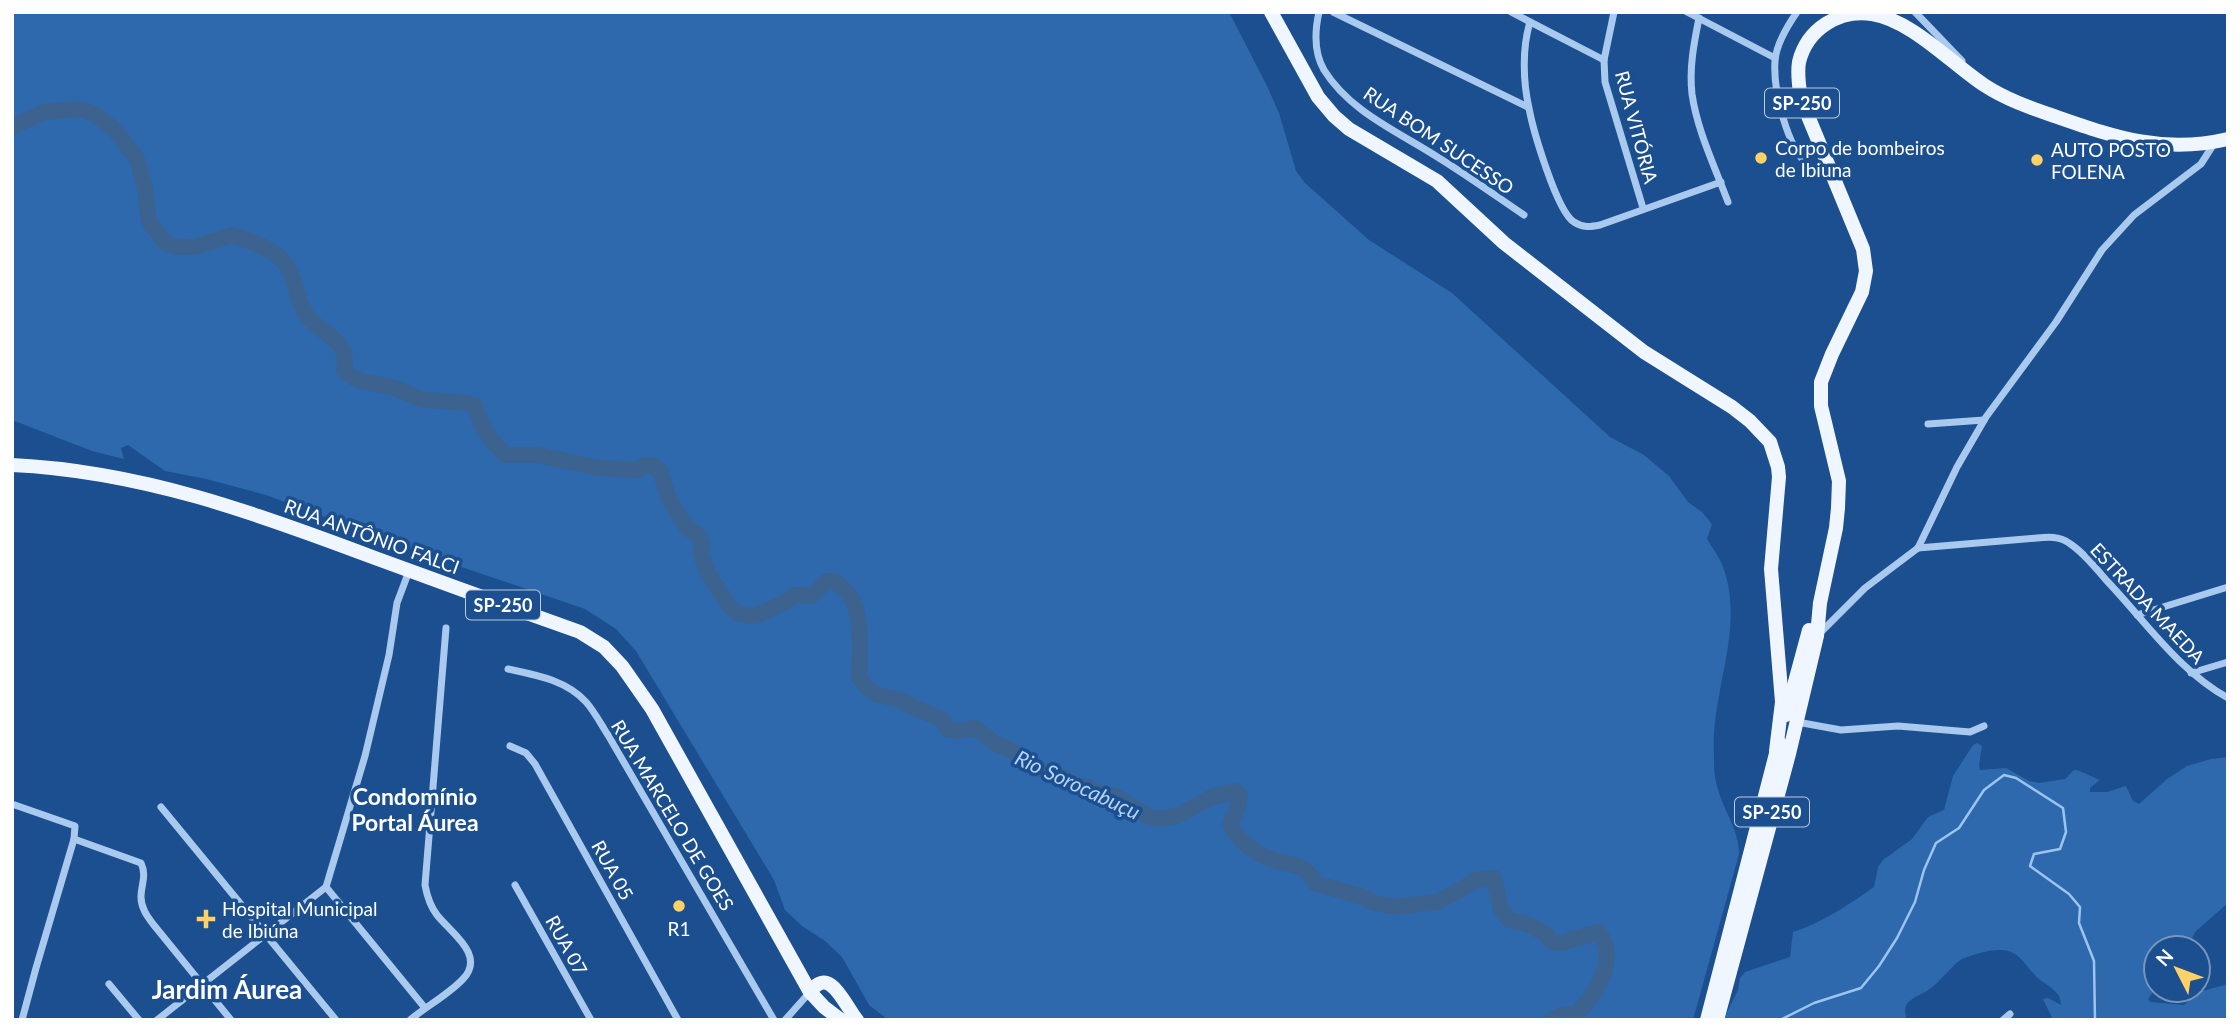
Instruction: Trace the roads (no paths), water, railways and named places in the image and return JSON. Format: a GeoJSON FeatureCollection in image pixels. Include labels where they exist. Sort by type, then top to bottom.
{"type":"FeatureCollection","features":[{"type":"Feature","properties":{"kind":"main road"},"geometry":{"type":"LineString","coordinates":[[1271,12],[1318,97],[1334,117],[1349,129],[1437,181],[1504,243],[1644,352],[1732,407],[1763,432],[1770,442],[1779,467],[1771,569],[1782,702],[1776,751]]}},
{"type":"Feature","properties":{"kind":"main road","name":"SP-250"},"geometry":{"type":"LineString","coordinates":[[1707,1020],[1776,751],[1819,603],[1836,528],[1839,481],[1821,406],[1821,382],[1862,292],[1866,271],[1863,249],[1801,99],[1799,62],[1806,44],[1818,29],[1831,21],[1847,15],[1874,14],[1888,19],[1923,40],[1984,85],[2013,102],[2116,138],[2157,145],[2189,146],[2222,140]]}},
{"type":"Feature","properties":{"kind":"main road","name":"RUA ANTÔNIO FALCI"},"geometry":{"type":"LineString","coordinates":[[12,465],[62,467],[189,493],[256,513],[580,632],[604,647],[622,666],[653,709],[810,992],[841,1020]]}},
{"type":"Feature","properties":{"kind":"main road","name":"SP-250"},"geometry":{"type":"LineString","coordinates":[[1717,1020],[1797,722],[1817,636],[1819,603]]}},
{"type":"Feature","properties":{"kind":"main road"},"geometry":{"type":"LineString","coordinates":[[1778,656],[1791,696],[1789,736],[1778,790]]}},
{"type":"Feature","properties":{"kind":"main road"},"geometry":{"type":"LineString","coordinates":[[810,992],[815,985],[823,981],[830,982],[857,1020]]}},
{"type":"Feature","properties":{"kind":"street","name":"RUA BOM SUCESSO"},"geometry":{"type":"LineString","coordinates":[[1319,12],[1316,38],[1320,61],[1323,69],[1349,99],[1363,111],[1524,215]]}},
{"type":"Feature","properties":{"kind":"street"},"geometry":{"type":"LineString","coordinates":[[1333,12],[1528,107]]}},
{"type":"Feature","properties":{"kind":"street"},"geometry":{"type":"LineString","coordinates":[[1511,12],[1604,60]]}},
{"type":"Feature","properties":{"kind":"street","name":"RUA VITÓRIA"},"geometry":{"type":"LineString","coordinates":[[1614,12],[1604,60],[1605,82],[1643,208]]}},
{"type":"Feature","properties":{"kind":"street"},"geometry":{"type":"LineString","coordinates":[[1687,12],[1775,58]]}},
{"type":"Feature","properties":{"kind":"street"},"geometry":{"type":"LineString","coordinates":[[1797,12],[1775,58],[1775,84],[1793,144],[1802,159],[1812,169],[1830,174]]}},
{"type":"Feature","properties":{"kind":"street"},"geometry":{"type":"LineString","coordinates":[[1915,12],[1984,85]]}},
{"type":"Feature","properties":{"kind":"street"},"geometry":{"type":"LineString","coordinates":[[1699,18],[1691,65],[1692,94],[1728,202]]}},
{"type":"Feature","properties":{"kind":"street"},"geometry":{"type":"LineString","coordinates":[[1530,22],[1525,49],[1528,107],[1555,194],[1572,222],[1586,227],[1600,225],[1721,182]]}},
{"type":"Feature","properties":{"kind":"street"},"geometry":{"type":"LineString","coordinates":[[1817,636],[1865,588],[1918,548],[1957,467],[1984,420],[2056,322],[2102,250],[2134,215],[2201,164],[2222,140]]}},
{"type":"Feature","properties":{"kind":"street"},"geometry":{"type":"LineString","coordinates":[[1928,424],[1984,420]]}},
{"type":"Feature","properties":{"kind":"street","name":"ESTRADA MAEDA"},"geometry":{"type":"LineString","coordinates":[[1918,548],[2056,537],[2068,542],[2191,673],[2228,698]]}},
{"type":"Feature","properties":{"kind":"street"},"geometry":{"type":"LineString","coordinates":[[157,1020],[326,887],[365,756],[389,655],[397,603],[409,570]]}},
{"type":"Feature","properties":{"kind":"street"},"geometry":{"type":"LineString","coordinates":[[2137,615],[2228,587]]}},
{"type":"Feature","properties":{"kind":"street"},"geometry":{"type":"LineString","coordinates":[[411,1020],[464,978],[471,964],[470,953],[437,915],[428,900],[425,885],[446,628]]}},
{"type":"Feature","properties":{"kind":"street"},"geometry":{"type":"LineString","coordinates":[[2191,673],[2228,662]]}},
{"type":"Feature","properties":{"kind":"street","name":"RUA MARCELO DE GOES"},"geometry":{"type":"LineString","coordinates":[[508,669],[544,676],[569,688],[585,701],[608,735],[774,1020]]}},
{"type":"Feature","properties":{"kind":"street"},"geometry":{"type":"LineString","coordinates":[[1797,722],[1841,730],[1898,726],[1970,732],[1984,726]]}},
{"type":"Feature","properties":{"kind":"street","name":"RUA 05"},"geometry":{"type":"LineString","coordinates":[[510,746],[526,753],[535,764],[678,1020]]}},
{"type":"Feature","properties":{"kind":"street"},"geometry":{"type":"LineString","coordinates":[[12,804],[75,826],[74,839],[22,1020]]}},
{"type":"Feature","properties":{"kind":"street"},"geometry":{"type":"LineString","coordinates":[[161,807],[336,1020]]}},
{"type":"Feature","properties":{"kind":"street"},"geometry":{"type":"LineString","coordinates":[[74,839],[141,863],[145,872],[141,899],[144,910],[231,1020]]}},
{"type":"Feature","properties":{"kind":"street","name":"RUA 07"},"geometry":{"type":"LineString","coordinates":[[515,885],[591,1020]]}},
{"type":"Feature","properties":{"kind":"street"},"geometry":{"type":"LineString","coordinates":[[326,887],[425,1008]]}},
{"type":"Feature","properties":{"kind":"street"},"geometry":{"type":"LineString","coordinates":[[109,984],[139,1020]]}},
{"type":"Feature","properties":{"kind":"street"},"geometry":{"type":"LineString","coordinates":[[785,1020],[810,992]]}},
{"type":"Feature","properties":{"kind":"waterway","name":"Rio Sorocabuçu"},"geometry":{"type":"LineString","coordinates":[[12,127],[44,112],[80,109],[95,114],[116,131],[137,159],[145,188],[149,222],[165,243],[176,247],[195,247],[232,235],[273,253],[288,268],[307,316],[334,339],[343,351],[344,370],[349,375],[425,400],[475,405],[486,432],[506,455],[538,455],[598,468],[639,470],[644,465],[654,466],[660,471],[669,499],[687,528],[698,535],[702,544],[700,552],[709,575],[737,613],[758,615],[794,595],[811,596],[827,581],[834,581],[850,596],[857,613],[860,635],[859,677],[866,687],[878,695],[901,700],[942,719],[947,729],[959,731],[975,728],[996,744],[1013,751],[1031,766],[1062,777],[1075,785],[1115,796],[1148,816],[1159,819],[1177,816],[1212,797],[1236,791],[1240,796],[1238,808],[1230,824],[1238,837],[1256,852],[1304,869],[1315,883],[1363,897],[1374,903],[1396,907],[1437,902],[1475,880],[1494,878],[1501,909],[1509,920],[1530,925],[1547,935],[1552,942],[1561,943],[1598,932],[1607,953],[1598,986],[1577,1014],[1562,1015],[1551,1020]]}},
{"type":"Feature","properties":{"kind":"waterway","name":"Rio Sorocabuçu"},"geometry":{"type":"LineString","coordinates":[[1780,1020],[1814,1003],[1861,988],[1897,938],[1915,902],[1924,870],[1936,843],[1959,828],[1984,790],[2004,775],[2016,778],[2063,808],[2066,832],[2060,849],[2034,854],[2030,866],[2069,894],[2080,907],[2079,923],[2094,961],[2095,1020]]}},
{"type":"Feature","properties":{"kind":"place","name":"Corpo de bombeiros de Ibiuna"},"geometry":{"type":"Point","coordinates":[1761,158]}},
{"type":"Feature","properties":{"kind":"place","name":"AUTO POSTO FOLENA"},"geometry":{"type":"Point","coordinates":[2037,160]}},
{"type":"Feature","properties":{"kind":"place","name":"R1"},"geometry":{"type":"Point","coordinates":[679,906]}},
{"type":"Feature","properties":{"kind":"place","name":"Hospital Municipal de Ibiúna"},"geometry":{"type":"Point","coordinates":[206,919]}},
{"type":"Feature","properties":{"kind":"district","name":"Condomínio Portal Áurea"},"geometry":{"type":"Point","coordinates":[415,809]}},
{"type":"Feature","properties":{"kind":"district","name":"Jardim Áurea"},"geometry":{"type":"Point","coordinates":[227,989]}}]}
